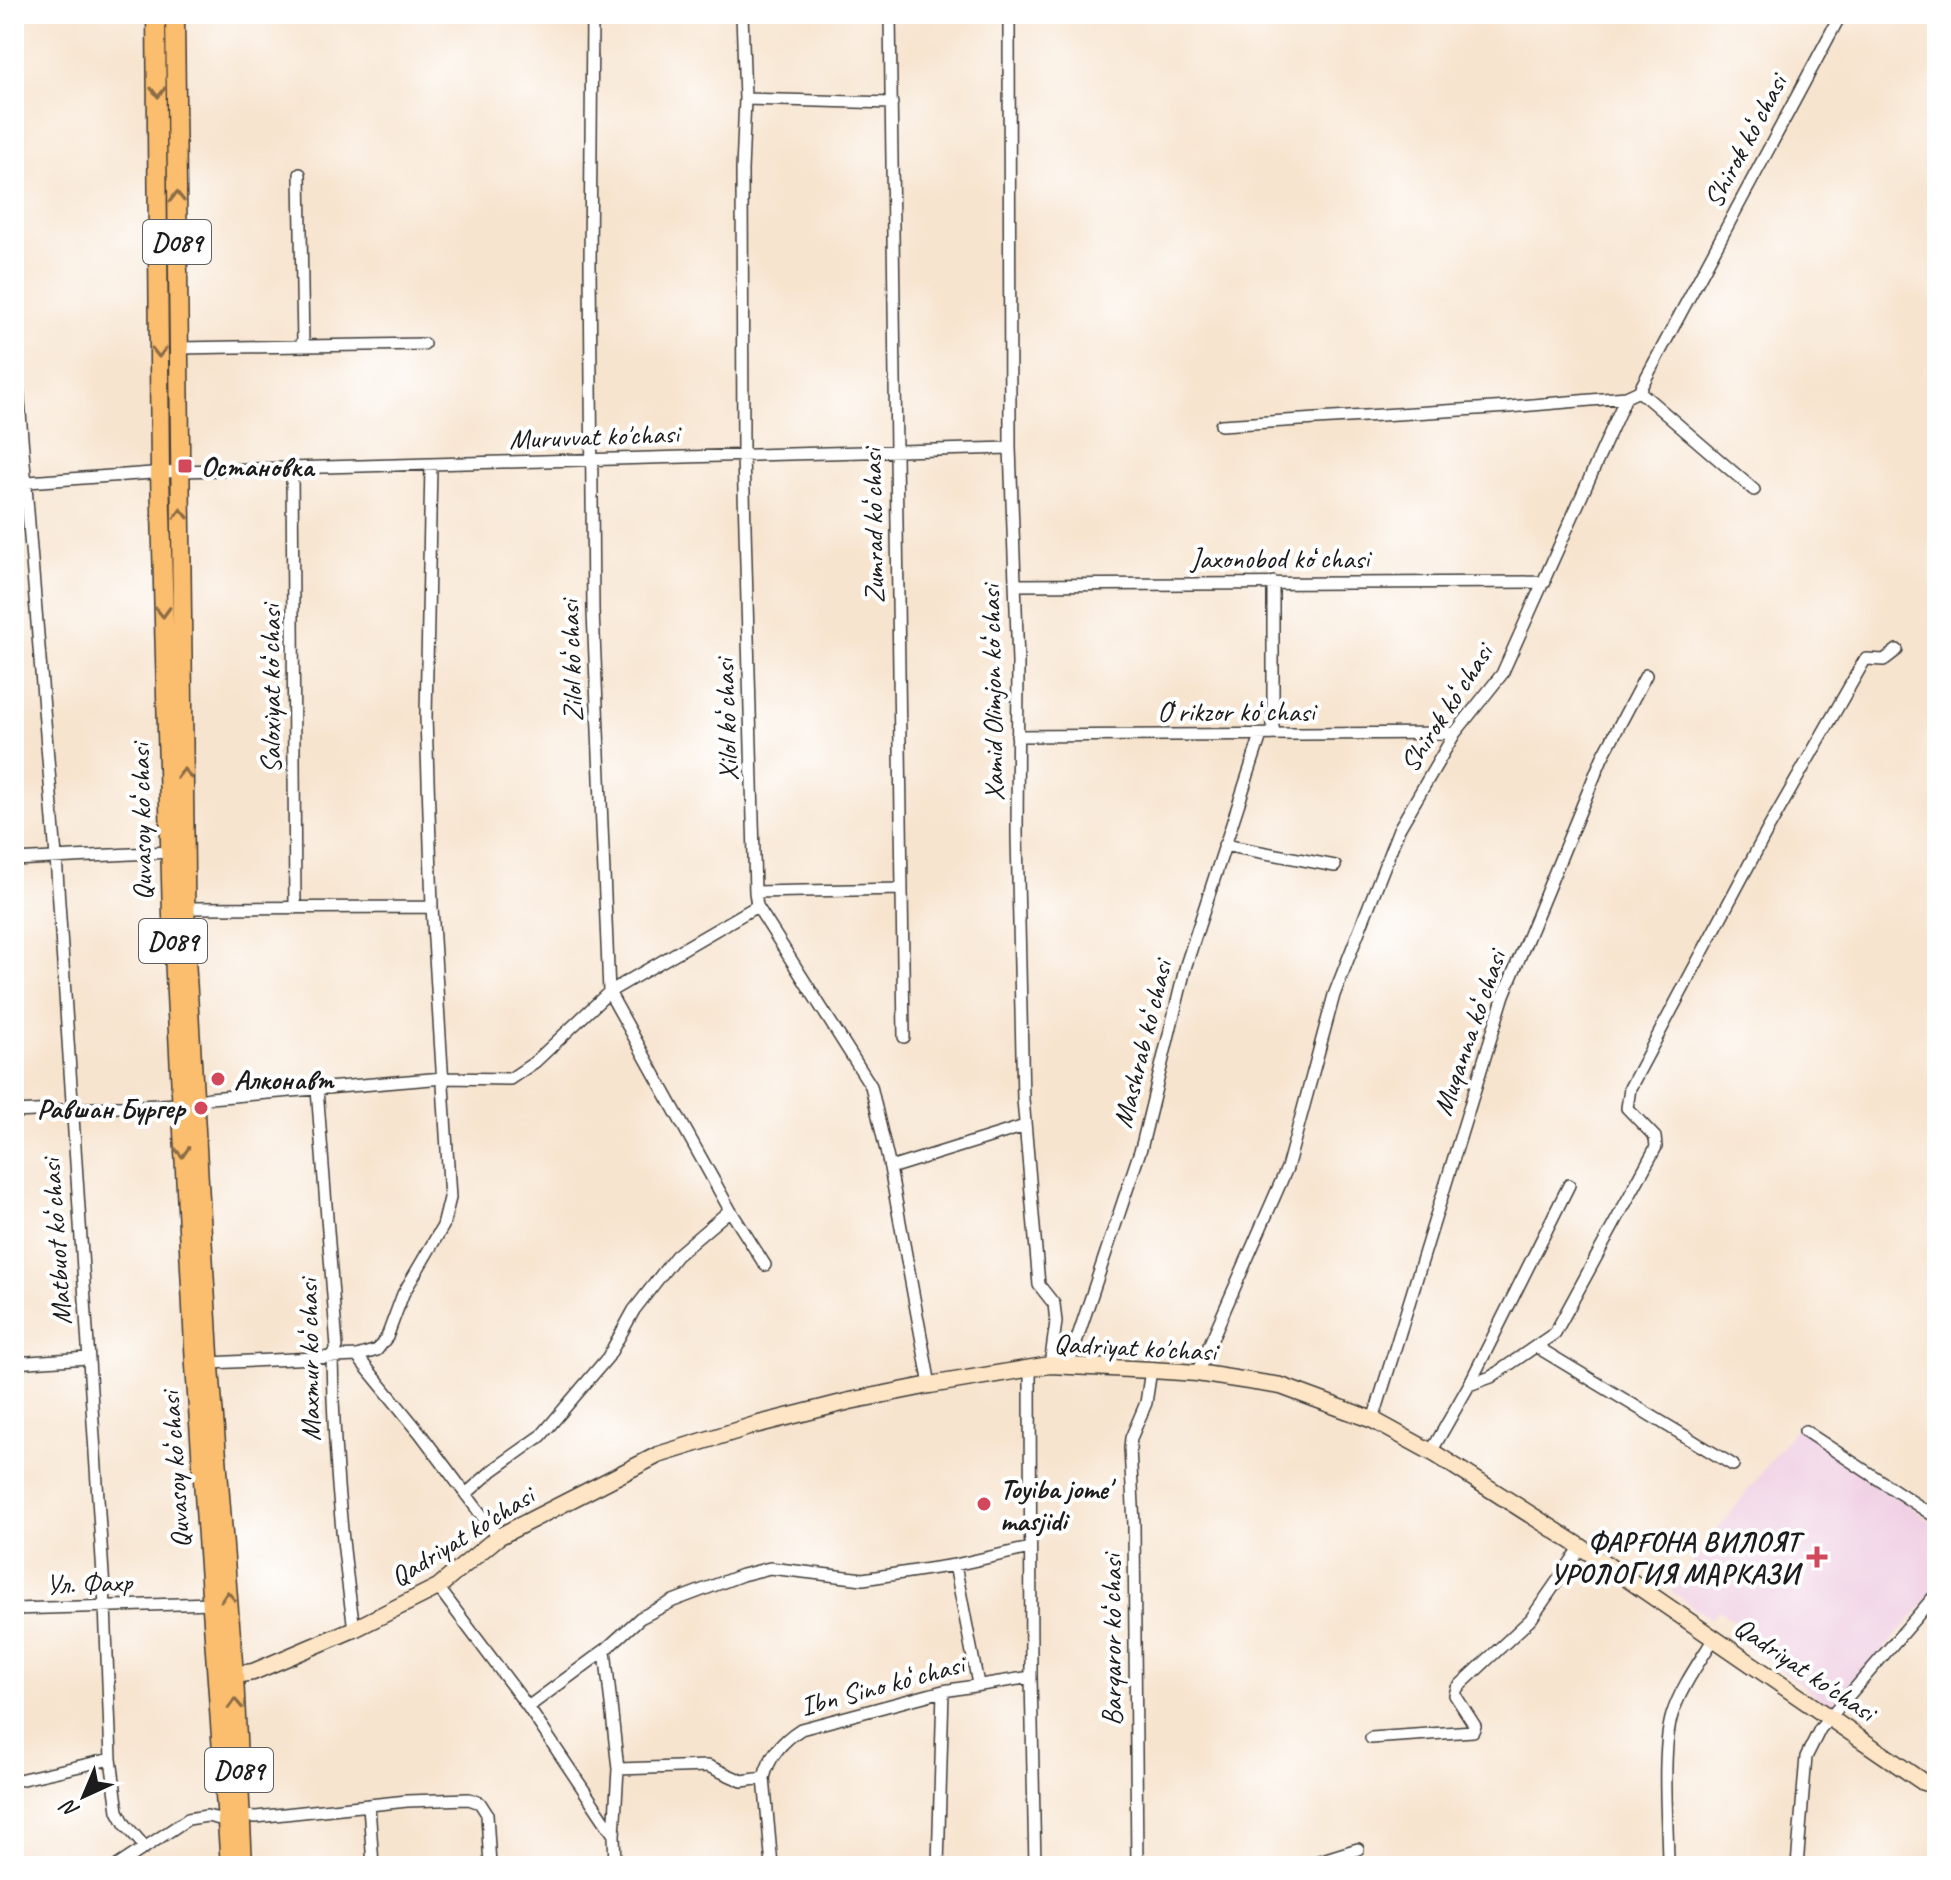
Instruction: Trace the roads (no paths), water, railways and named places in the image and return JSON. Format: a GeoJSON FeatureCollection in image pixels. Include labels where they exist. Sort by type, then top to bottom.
{"type":"FeatureCollection","features":[{"type":"Feature","properties":{"kind":"main road","name":"Quvasoy koʻchasi"},"geometry":{"type":"LineString","coordinates":[[156,14],[160,474],[170,852],[187,1102],[213,1603],[235,1818],[243,1866]]}},
{"type":"Feature","properties":{"kind":"main road","name":"Quvasoy koʻchasi"},"geometry":{"type":"LineString","coordinates":[[175,14],[187,1102],[234,1675],[235,1818],[230,1866]]}},
{"type":"Feature","properties":{"kind":"street","name":"Zilol koʻchasi"},"geometry":{"type":"LineString","coordinates":[[592,14],[593,611],[609,992],[730,1210],[765,1265]]}},
{"type":"Feature","properties":{"kind":"street","name":"Xilol koʻchasi"},"geometry":{"type":"LineString","coordinates":[[742,14],[745,99],[742,170],[743,455],[755,892],[757,906],[871,1086],[890,1168],[930,1385]]}},
{"type":"Feature","properties":{"kind":"street","name":"Zumrad koʻchasi"},"geometry":{"type":"LineString","coordinates":[[890,14],[904,1037]]}},
{"type":"Feature","properties":{"kind":"street","name":"Xamid Olimjon koʻchasi"},"geometry":{"type":"LineString","coordinates":[[1009,14],[1010,448],[1025,1126],[1039,1285],[1054,1304],[1056,1322],[1050,1365]]}},
{"type":"Feature","properties":{"kind":"street","name":"Shirok koʻchasi"},"geometry":{"type":"LineString","coordinates":[[1639,391],[1841,14]]}},
{"type":"Feature","properties":{"kind":"street"},"geometry":{"type":"LineString","coordinates":[[745,99],[892,103]]}},
{"type":"Feature","properties":{"kind":"street"},"geometry":{"type":"LineString","coordinates":[[300,174],[303,344]]}},
{"type":"Feature","properties":{"kind":"street","name":"Matbuot koʻchasi"},"geometry":{"type":"LineString","coordinates":[[14,339],[20,483],[56,857],[105,1605],[111,1759],[118,1811],[144,1846]]}},
{"type":"Feature","properties":{"kind":"street"},"geometry":{"type":"LineString","coordinates":[[178,348],[424,344]]}},
{"type":"Feature","properties":{"kind":"street"},"geometry":{"type":"LineString","coordinates":[[1221,425],[1509,407],[1626,397],[1639,391],[1754,490]]}},
{"type":"Feature","properties":{"kind":"street","name":"Shirok koʻchasi"},"geometry":{"type":"LineString","coordinates":[[1197,1373],[1287,1168],[1334,995],[1399,829],[1455,733],[1502,674],[1626,397]]}},
{"type":"Feature","properties":{"kind":"street","name":"Muruvvat ko'chasi"},"geometry":{"type":"LineString","coordinates":[[160,474],[1010,448]]}},
{"type":"Feature","properties":{"kind":"street"},"geometry":{"type":"LineString","coordinates":[[209,1359],[357,1356],[377,1350],[387,1337],[403,1294],[443,1226],[450,1198],[432,907],[426,717],[431,465]]}},
{"type":"Feature","properties":{"kind":"street","name":"Saloxiyat koʻchasi"},"geometry":{"type":"LineString","coordinates":[[292,469],[295,908]]}},
{"type":"Feature","properties":{"kind":"street"},"geometry":{"type":"LineString","coordinates":[[20,483],[160,474]]}},
{"type":"Feature","properties":{"kind":"street","name":"Mashrab koʻchasi"},"geometry":{"type":"LineString","coordinates":[[1068,1366],[1142,1145],[1186,965],[1224,845],[1267,734],[1273,582]]}},
{"type":"Feature","properties":{"kind":"street","name":"Jaxonobod koʻchasi"},"geometry":{"type":"LineString","coordinates":[[1015,585],[1545,582]]}},
{"type":"Feature","properties":{"kind":"street"},"geometry":{"type":"LineString","coordinates":[[1467,1389],[1469,1385],[1491,1377],[1555,1333],[1656,1147],[1655,1137],[1627,1108],[1626,1099],[1637,1076],[1767,831],[1863,663],[1866,659],[1884,660],[1897,650]]}},
{"type":"Feature","properties":{"kind":"street","name":"Muqanna koʻchasi"},"geometry":{"type":"LineString","coordinates":[[1373,1420],[1504,995],[1602,758],[1646,675]]}},
{"type":"Feature","properties":{"kind":"street","name":"Oʻrikzor koʻchasi"},"geometry":{"type":"LineString","coordinates":[[1017,736],[1455,733]]}},
{"type":"Feature","properties":{"kind":"street"},"geometry":{"type":"LineString","coordinates":[[1224,845],[1335,866]]}},
{"type":"Feature","properties":{"kind":"street"},"geometry":{"type":"LineString","coordinates":[[14,860],[170,852]]}},
{"type":"Feature","properties":{"kind":"street"},"geometry":{"type":"LineString","coordinates":[[755,892],[902,889]]}},
{"type":"Feature","properties":{"kind":"street"},"geometry":{"type":"LineString","coordinates":[[14,1112],[187,1102],[443,1078],[510,1079],[535,1062],[609,992],[757,906]]}},
{"type":"Feature","properties":{"kind":"street"},"geometry":{"type":"LineString","coordinates":[[185,914],[295,908],[432,907]]}},
{"type":"Feature","properties":{"kind":"street","name":"Maxmur koʻchasi"},"geometry":{"type":"LineString","coordinates":[[317,1089],[337,1347],[332,1355],[333,1424],[341,1537],[354,1629]]}},
{"type":"Feature","properties":{"kind":"street"},"geometry":{"type":"LineString","coordinates":[[890,1168],[1025,1126]]}},
{"type":"Feature","properties":{"kind":"street"},"geometry":{"type":"LineString","coordinates":[[1431,1452],[1467,1389],[1569,1185]]}},
{"type":"Feature","properties":{"kind":"street"},"geometry":{"type":"LineString","coordinates":[[466,1494],[493,1470],[541,1436],[608,1357],[634,1310],[676,1256],[730,1210]]}},
{"type":"Feature","properties":{"kind":"street"},"geometry":{"type":"LineString","coordinates":[[1537,1347],[1733,1465]]}},
{"type":"Feature","properties":{"kind":"street"},"geometry":{"type":"LineString","coordinates":[[357,1356],[498,1537]]}},
{"type":"Feature","properties":{"kind":"street"},"geometry":{"type":"LineString","coordinates":[[14,1363],[88,1358]]}},
{"type":"Feature","properties":{"kind":"street","name":"Qadriyat ko'chasi"},"geometry":{"type":"LineString","coordinates":[[234,1675],[253,1672],[354,1629],[438,1587],[498,1537],[658,1455],[755,1425],[930,1385],[1050,1365],[1151,1370],[1197,1373],[1281,1386],[1373,1420],[1431,1452],[1581,1547],[1923,1782],[1937,1784]]}},
{"type":"Feature","properties":{"kind":"street"},"geometry":{"type":"LineString","coordinates":[[1030,1368],[1035,1866]]}},
{"type":"Feature","properties":{"kind":"street","name":"Barqaror koʻchasi"},"geometry":{"type":"LineString","coordinates":[[1137,1866],[1134,1525],[1130,1448],[1131,1438],[1146,1403],[1151,1370]]}},
{"type":"Feature","properties":{"kind":"street"},"geometry":{"type":"LineString","coordinates":[[1805,1431],[1937,1518]]}},
{"type":"Feature","properties":{"kind":"street"},"geometry":{"type":"LineString","coordinates":[[1371,1738],[1473,1731],[1475,1726],[1455,1695],[1457,1688],[1531,1619],[1581,1547]]}},
{"type":"Feature","properties":{"kind":"street"},"geometry":{"type":"LineString","coordinates":[[528,1707],[651,1612],[709,1586],[758,1570],[784,1569],[863,1579],[955,1565],[1030,1548]]}},
{"type":"Feature","properties":{"kind":"street"},"geometry":{"type":"LineString","coordinates":[[955,1565],[978,1684]]}},
{"type":"Feature","properties":{"kind":"street"},"geometry":{"type":"LineString","coordinates":[[438,1587],[528,1707],[614,1835]]}},
{"type":"Feature","properties":{"kind":"street"},"geometry":{"type":"LineString","coordinates":[[1797,1866],[1806,1757],[1820,1729],[1937,1593]]}},
{"type":"Feature","properties":{"kind":"street","name":"Ул. Фахр"},"geometry":{"type":"LineString","coordinates":[[14,1609],[213,1603]]}},
{"type":"Feature","properties":{"kind":"street"},"geometry":{"type":"LineString","coordinates":[[1668,1866],[1668,1744],[1671,1718],[1681,1693],[1714,1638]]}},
{"type":"Feature","properties":{"kind":"street"},"geometry":{"type":"LineString","coordinates":[[605,1650],[618,1769],[615,1866]]}},
{"type":"Feature","properties":{"kind":"street","name":"Ibn Sino koʻchasi"},"geometry":{"type":"LineString","coordinates":[[764,1778],[767,1764],[782,1743],[801,1729],[943,1691],[1031,1677]]}},
{"type":"Feature","properties":{"kind":"street"},"geometry":{"type":"LineString","coordinates":[[938,1866],[943,1691]]}},
{"type":"Feature","properties":{"kind":"street"},"geometry":{"type":"LineString","coordinates":[[14,1781],[111,1759]]}},
{"type":"Feature","properties":{"kind":"street"},"geometry":{"type":"LineString","coordinates":[[618,1769],[708,1766],[742,1781],[764,1778],[772,1866]]}},
{"type":"Feature","properties":{"kind":"street"},"geometry":{"type":"LineString","coordinates":[[117,1866],[188,1819],[207,1816],[256,1817],[407,1801],[476,1800],[487,1814],[490,1866]]}},
{"type":"Feature","properties":{"kind":"street"},"geometry":{"type":"LineString","coordinates":[[369,1805],[373,1866]]}},
{"type":"Feature","properties":{"kind":"street"},"geometry":{"type":"LineString","coordinates":[[1303,1866],[1358,1849]]}},
{"type":"Feature","properties":{"kind":"place","name":"Остановка"},"geometry":{"type":"Point","coordinates":[185,466]}},
{"type":"Feature","properties":{"kind":"place","name":"Алконавт"},"geometry":{"type":"Point","coordinates":[218,1079]}},
{"type":"Feature","properties":{"kind":"place","name":"Равшан Бургер"},"geometry":{"type":"Point","coordinates":[201,1108]}},
{"type":"Feature","properties":{"kind":"place","name":"Toyiba jome' masjidi"},"geometry":{"type":"Point","coordinates":[984,1504]}},
{"type":"Feature","properties":{"kind":"place","name":"ФАРҒОНА ВИЛОЯТ УРОЛОГИЯ МАРКАЗИ"},"geometry":{"type":"Point","coordinates":[1817,1557]}}]}
